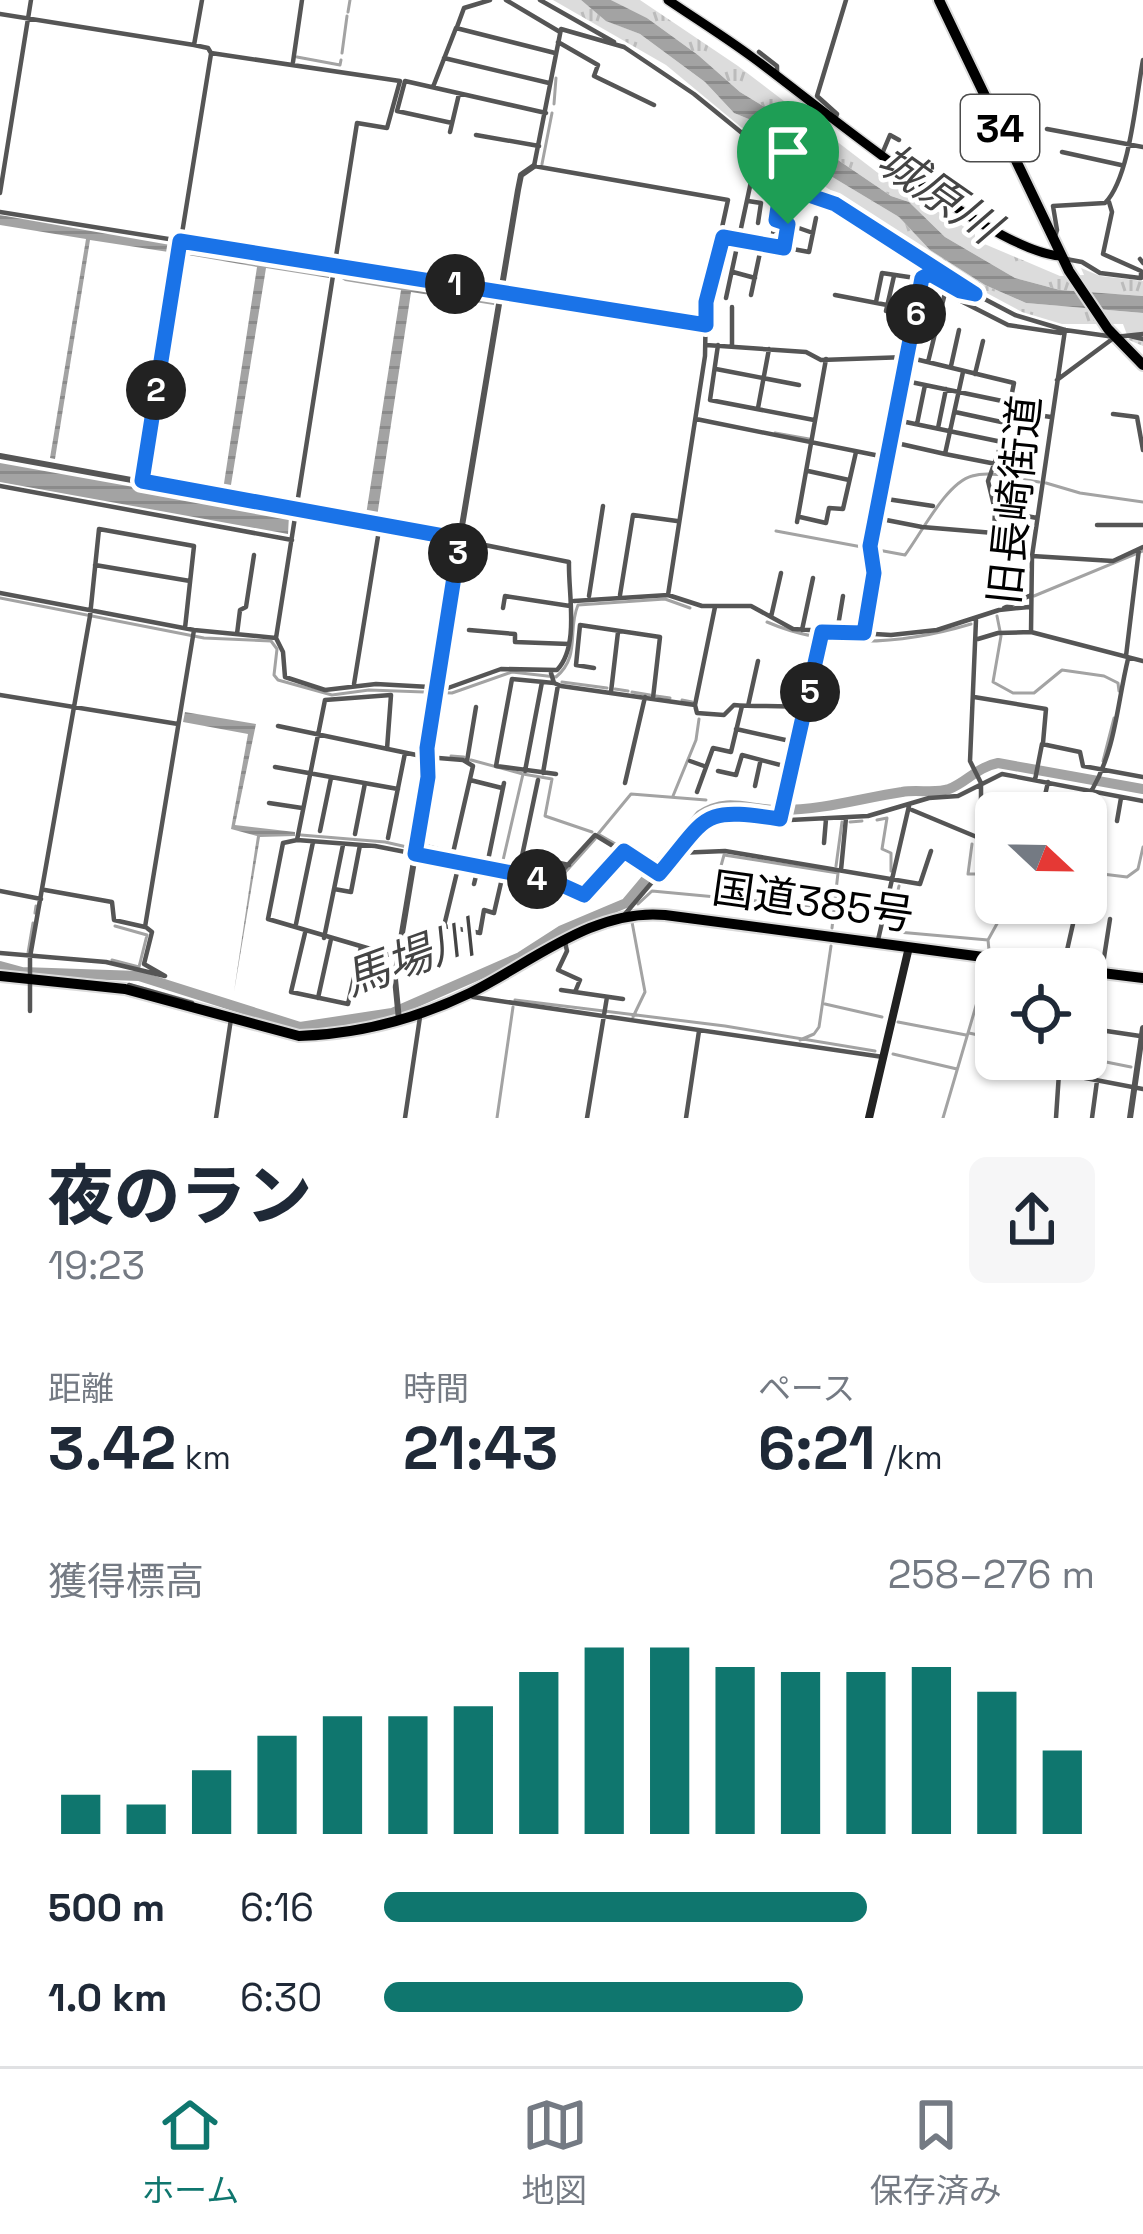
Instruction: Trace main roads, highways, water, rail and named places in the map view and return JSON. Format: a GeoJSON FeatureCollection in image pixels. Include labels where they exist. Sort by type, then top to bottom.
{"type":"FeatureCollection","features":[{"type":"Feature","properties":{"kind":"highway","name":"34"},"geometry":{"type":"LineString","coordinates":[[939,0],[963,37],[1060,256],[1143,365]]}},
{"type":"Feature","properties":{"kind":"highway","name":"国道385号"},"geometry":{"type":"LineString","coordinates":[[0,976],[31,975],[125,989],[299,1036],[329,1035],[420,1015],[625,914],[665,914],[975,956]]}},
{"type":"Feature","properties":{"kind":"highway"},"geometry":{"type":"LineString","coordinates":[[1107,974],[1143,978]]}},
{"type":"Feature","properties":{"kind":"main road"},"geometry":{"type":"LineString","coordinates":[[668,0],[834,121],[1018,244],[1046,256],[1060,256]]}},
{"type":"Feature","properties":{"kind":"main road"},"geometry":{"type":"LineString","coordinates":[[868,1118],[909,947]]}},
{"type":"Feature","properties":{"kind":"waterway"},"geometry":{"type":"LineString","coordinates":[[348,12],[350,0]]}},
{"type":"Feature","properties":{"kind":"waterway"},"geometry":{"type":"LineString","coordinates":[[342,53],[347,16]]}},
{"type":"Feature","properties":{"kind":"waterway"},"geometry":{"type":"LineString","coordinates":[[297,57],[340,65],[341,60]]}},
{"type":"Feature","properties":{"kind":"waterway"},"geometry":{"type":"LineString","coordinates":[[554,104],[556,78]]}},
{"type":"Feature","properties":{"kind":"waterway"},"geometry":{"type":"LineString","coordinates":[[542,164],[552,113]]}},
{"type":"Feature","properties":{"kind":"waterway"},"geometry":{"type":"LineString","coordinates":[[775,433],[809,439]]}},
{"type":"Feature","properties":{"kind":"waterway"},"geometry":{"type":"LineString","coordinates":[[776,531],[905,555],[962,481],[988,474],[1039,482]]}},
{"type":"Feature","properties":{"kind":"waterway"},"geometry":{"type":"LineString","coordinates":[[1046,483],[1143,502]]}},
{"type":"Feature","properties":{"kind":"waterway"},"geometry":{"type":"LineString","coordinates":[[1034,596],[1143,551]]}},
{"type":"Feature","properties":{"kind":"waterway"},"geometry":{"type":"LineString","coordinates":[[0,598],[204,638],[271,641],[277,649],[274,675],[278,680],[332,695],[369,690],[452,693],[512,672],[556,677],[571,652],[578,605],[665,599],[690,608]]}},
{"type":"Feature","properties":{"kind":"waterway"},"geometry":{"type":"LineString","coordinates":[[997,616],[1001,636],[993,682],[1013,693],[1034,693],[1062,670],[1104,676],[1118,683],[1119,691]]}},
{"type":"Feature","properties":{"kind":"waterway"},"geometry":{"type":"LineString","coordinates":[[767,622],[817,637],[868,641],[971,624]]}},
{"type":"Feature","properties":{"kind":"waterway"},"geometry":{"type":"LineString","coordinates":[[562,682],[607,688]]}},
{"type":"Feature","properties":{"kind":"waterway"},"geometry":{"type":"LineString","coordinates":[[615,689],[628,691]]}},
{"type":"Feature","properties":{"kind":"waterway"},"geometry":{"type":"LineString","coordinates":[[632,692],[650,695]]}},
{"type":"Feature","properties":{"kind":"waterway"},"geometry":{"type":"LineString","coordinates":[[656,696],[670,698]]}},
{"type":"Feature","properties":{"kind":"waterway"},"geometry":{"type":"LineString","coordinates":[[682,700],[692,702]]}},
{"type":"Feature","properties":{"kind":"waterway"},"geometry":{"type":"LineString","coordinates":[[1103,761],[1114,718]]}},
{"type":"Feature","properties":{"kind":"waterway"},"geometry":{"type":"LineString","coordinates":[[673,796],[696,740],[699,719]]}},
{"type":"Feature","properties":{"kind":"waterway"},"geometry":{"type":"LineString","coordinates":[[451,756],[464,757]]}},
{"type":"Feature","properties":{"kind":"waterway"},"geometry":{"type":"LineString","coordinates":[[471,760],[523,774],[501,869]]}},
{"type":"Feature","properties":{"kind":"waterway","name":"馬場川"},"geometry":{"type":"LineString","coordinates":[[0,966],[22,972],[139,976],[300,1027],[392,1013],[520,957],[562,930],[626,903],[700,815],[720,806],[797,809],[908,791],[944,790],[998,763],[1143,789]]}},
{"type":"Feature","properties":{"kind":"waterway"},"geometry":{"type":"LineString","coordinates":[[523,774],[552,779],[545,816],[592,832]]}},
{"type":"Feature","properties":{"kind":"waterway"},"geometry":{"type":"LineString","coordinates":[[619,846],[598,834],[631,794],[706,800]]}},
{"type":"Feature","properties":{"kind":"waterway"},"geometry":{"type":"LineString","coordinates":[[877,820],[887,818],[882,849],[891,853],[891,871]]}},
{"type":"Feature","properties":{"kind":"waterway"},"geometry":{"type":"LineString","coordinates":[[850,822],[862,821]]}},
{"type":"Feature","properties":{"kind":"waterway"},"geometry":{"type":"LineString","coordinates":[[836,866],[842,822]]}},
{"type":"Feature","properties":{"kind":"waterway"},"geometry":{"type":"LineString","coordinates":[[301,835],[385,842],[486,865]]}},
{"type":"Feature","properties":{"kind":"waterway"},"geometry":{"type":"LineString","coordinates":[[560,878],[595,839]]}},
{"type":"Feature","properties":{"kind":"waterway"},"geometry":{"type":"LineString","coordinates":[[972,844],[968,874],[975,874]]}},
{"type":"Feature","properties":{"kind":"waterway"},"geometry":{"type":"LineString","coordinates":[[1107,875],[1127,877],[1138,869],[1143,847]]}},
{"type":"Feature","properties":{"kind":"waterway"},"geometry":{"type":"LineString","coordinates":[[630,853],[648,862]]}},
{"type":"Feature","properties":{"kind":"waterway"},"geometry":{"type":"LineString","coordinates":[[638,904],[652,891],[834,908],[838,873],[724,855],[713,895]]}},
{"type":"Feature","properties":{"kind":"waterway"},"geometry":{"type":"LineString","coordinates":[[537,876],[553,878]]}},
{"type":"Feature","properties":{"kind":"waterway"},"geometry":{"type":"LineString","coordinates":[[899,886],[890,925],[898,932],[988,940]]}},
{"type":"Feature","properties":{"kind":"waterway"},"geometry":{"type":"LineString","coordinates":[[35,913],[36,906]]}},
{"type":"Feature","properties":{"kind":"waterway"},"geometry":{"type":"LineString","coordinates":[[832,928],[834,910]]}},
{"type":"Feature","properties":{"kind":"waterway"},"geometry":{"type":"LineString","coordinates":[[632,922],[645,992],[633,1017]]}},
{"type":"Feature","properties":{"kind":"waterway"},"geometry":{"type":"LineString","coordinates":[[28,953],[33,923]]}},
{"type":"Feature","properties":{"kind":"waterway"},"geometry":{"type":"LineString","coordinates":[[989,948],[997,924]]}},
{"type":"Feature","properties":{"kind":"waterway"},"geometry":{"type":"LineString","coordinates":[[112,960],[139,967],[147,935],[115,926]]}},
{"type":"Feature","properties":{"kind":"waterway"},"geometry":{"type":"LineString","coordinates":[[800,1040],[819,1027],[831,946]]}},
{"type":"Feature","properties":{"kind":"waterway"},"geometry":{"type":"LineString","coordinates":[[515,1000],[725,1026],[875,1051]]}},
{"type":"Feature","properties":{"kind":"waterway"},"geometry":{"type":"LineString","coordinates":[[825,1004],[882,1017]]}},
{"type":"Feature","properties":{"kind":"waterway"},"geometry":{"type":"LineString","coordinates":[[497,1118],[513,1007]]}},
{"type":"Feature","properties":{"kind":"waterway"},"geometry":{"type":"LineString","coordinates":[[943,1118],[975,1009]]}},
{"type":"Feature","properties":{"kind":"waterway"},"geometry":{"type":"LineString","coordinates":[[898,1022],[966,1035]]}},
{"type":"Feature","properties":{"kind":"waterway"},"geometry":{"type":"LineString","coordinates":[[969,1033],[975,1034]]}},
{"type":"Feature","properties":{"kind":"waterway"},"geometry":{"type":"LineString","coordinates":[[893,1054],[957,1069]]}},
{"type":"Feature","properties":{"kind":"waterway"},"geometry":{"type":"LineString","coordinates":[[1107,1062],[1131,1067]]}},
{"type":"Feature","properties":{"kind":"water label","name":"城原川"},"geometry":{"type":"Point","coordinates":[939,193]}}]}
